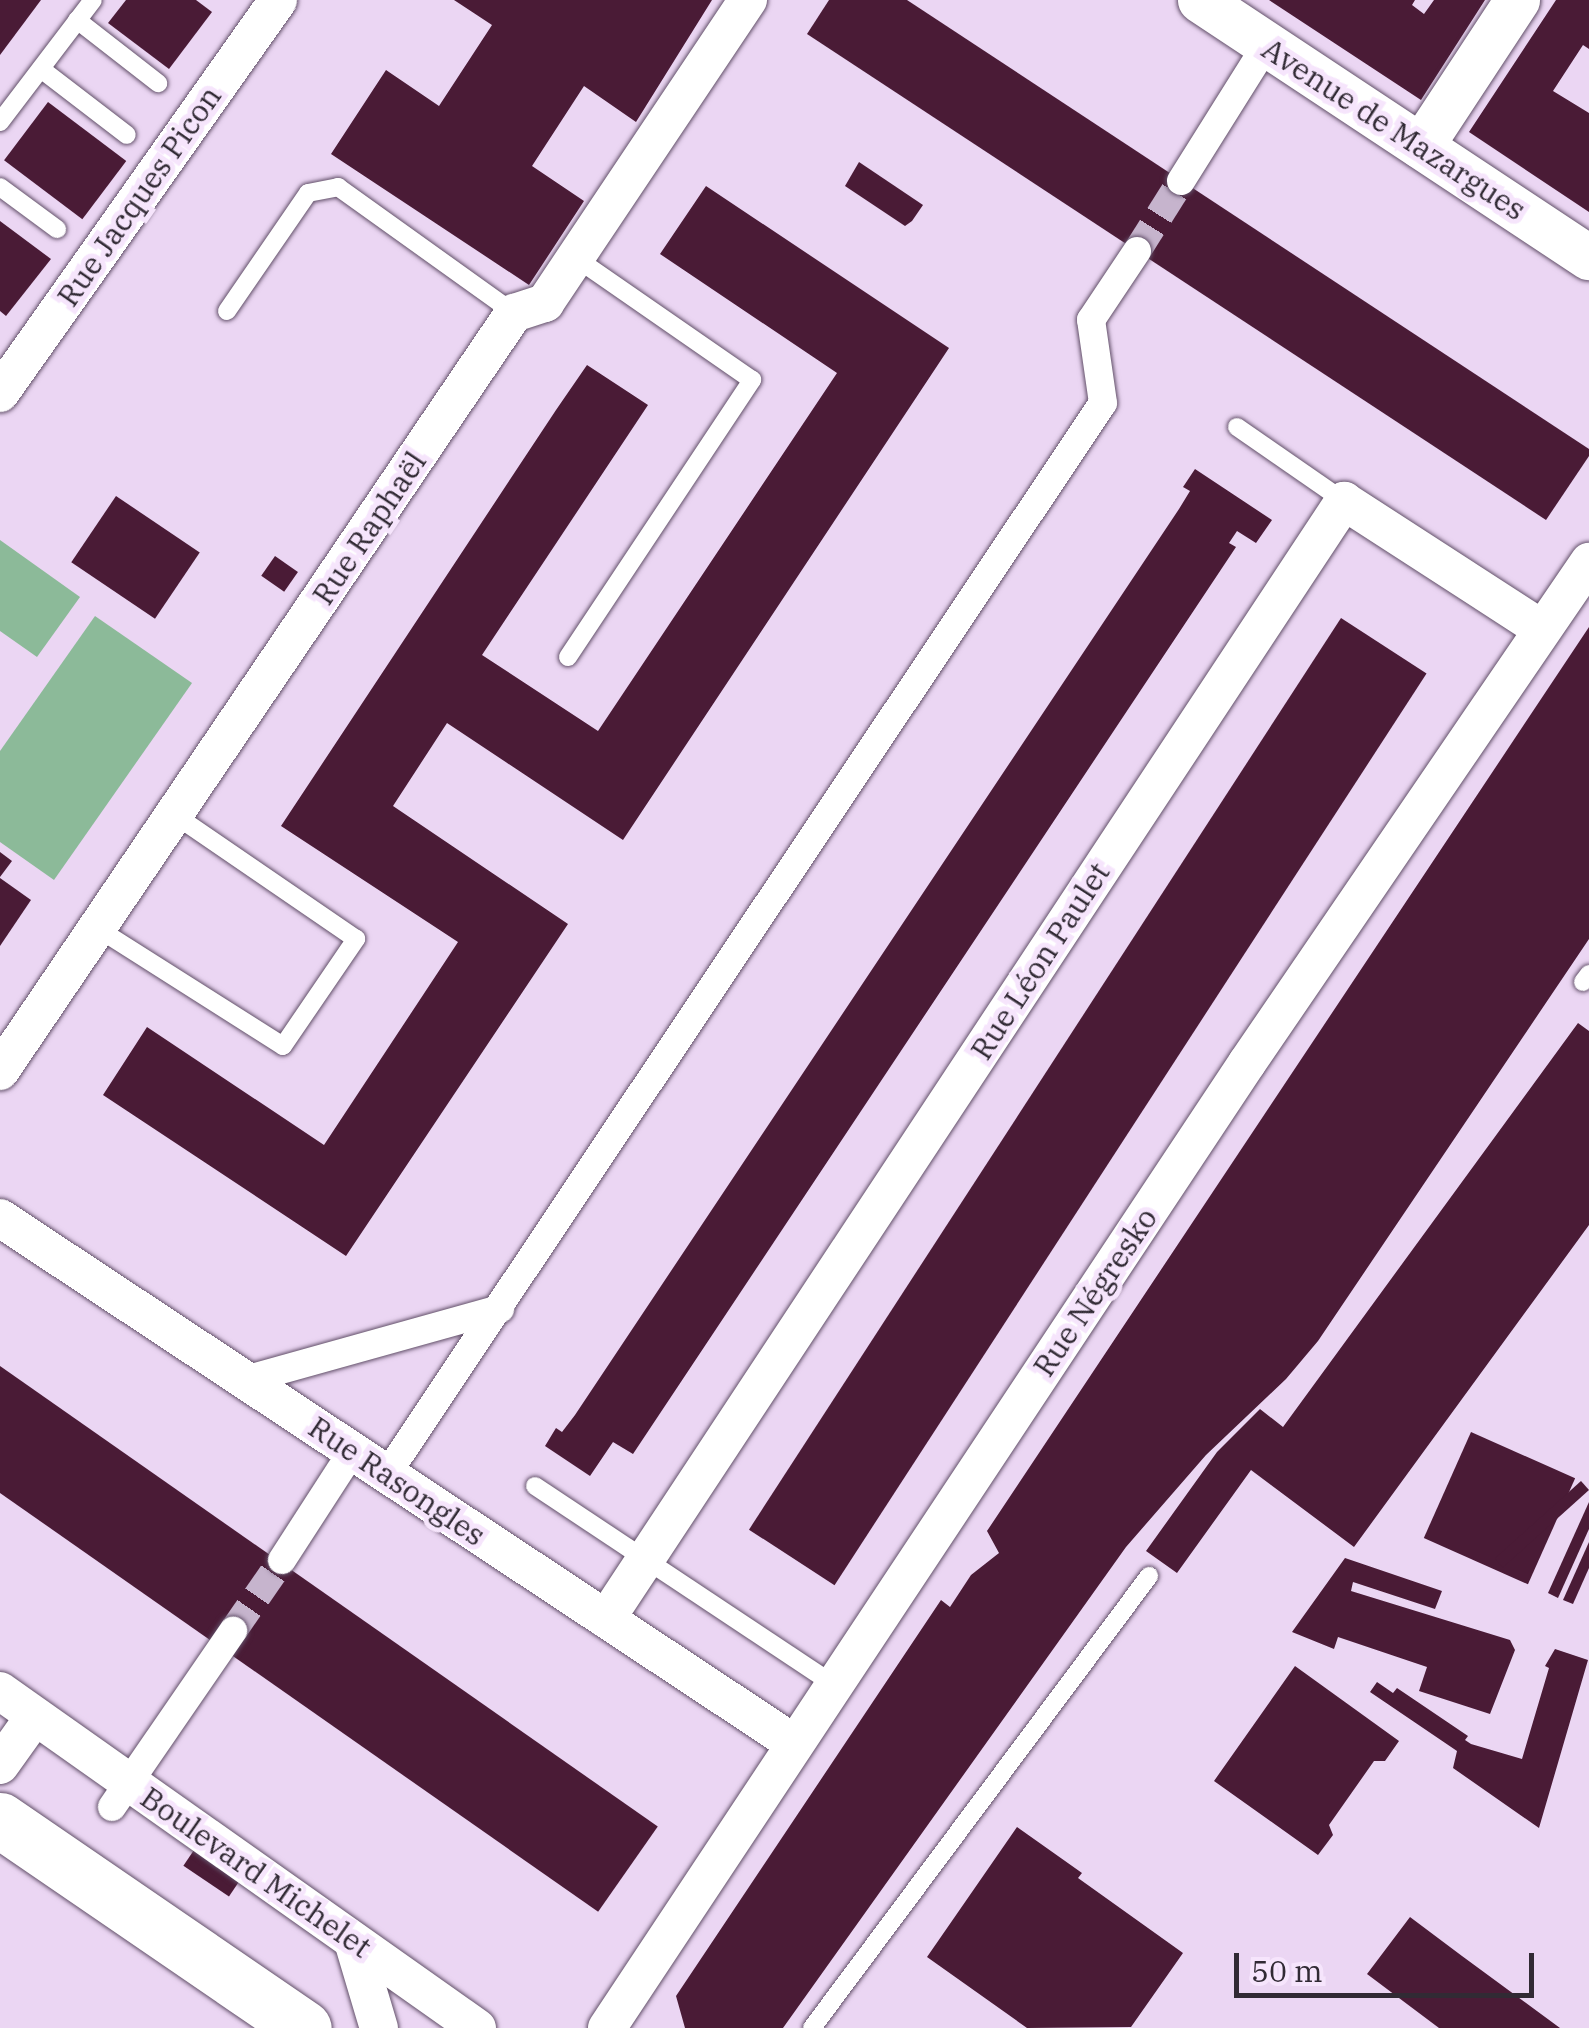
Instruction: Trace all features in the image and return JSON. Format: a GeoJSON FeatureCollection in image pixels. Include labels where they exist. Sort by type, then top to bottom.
{"type":"FeatureCollection","features":[{"type":"Feature","properties":{"kind":"main road"},"geometry":{"type":"LineString","coordinates":[[0,1820],[304,2028]]}},
{"type":"Feature","properties":{"kind":"street","name":"Rue Jacques Picon"},"geometry":{"type":"LineString","coordinates":[[0,393],[278,0]]}},
{"type":"Feature","properties":{"kind":"street","name":"Rue Raphaël"},"geometry":{"type":"LineString","coordinates":[[0,1071],[514,313],[545,303],[748,0]]}},
{"type":"Feature","properties":{"kind":"street","name":"Avenue de Mazargues"},"geometry":{"type":"LineString","coordinates":[[1200,0],[1589,258]]}},
{"type":"Feature","properties":{"kind":"street"},"geometry":{"type":"LineString","coordinates":[[1421,146],[1517,0]]}},
{"type":"Feature","properties":{"kind":"street"},"geometry":{"type":"LineString","coordinates":[[1181,181],[1267,44]]}},
{"type":"Feature","properties":{"kind":"street"},"geometry":{"type":"LineString","coordinates":[[387,1474],[1103,404],[1091,320],[1137,250]]}},
{"type":"Feature","properties":{"kind":"street"},"geometry":{"type":"LineString","coordinates":[[1344,501],[1542,629]]}},
{"type":"Feature","properties":{"kind":"street","name":"Rue Léon Paulet"},"geometry":{"type":"LineString","coordinates":[[606,1620],[1344,501]]}},
{"type":"Feature","properties":{"kind":"street","name":"Rue Négresko"},"geometry":{"type":"LineString","coordinates":[[607,2028],[1246,1063],[1589,562]]}},
{"type":"Feature","properties":{"kind":"street","name":"Rue Rasongles"},"geometry":{"type":"LineString","coordinates":[[0,1218],[796,1744]]}},
{"type":"Feature","properties":{"kind":"street"},"geometry":{"type":"LineString","coordinates":[[244,1380],[500,1310]]}},
{"type":"Feature","properties":{"kind":"street"},"geometry":{"type":"LineString","coordinates":[[282,1560],[352,1452]]}},
{"type":"Feature","properties":{"kind":"street"},"geometry":{"type":"LineString","coordinates":[[120,1795],[233,1630]]}},
{"type":"Feature","properties":{"kind":"street","name":"Boulevard Michelet"},"geometry":{"type":"LineString","coordinates":[[0,1691],[35,1716],[120,1795],[354,1941],[477,2028]]}},
{"type":"Feature","properties":{"kind":"street"},"geometry":{"type":"LineString","coordinates":[[0,1765],[35,1716]]}},
{"type":"Feature","properties":{"kind":"street"},"geometry":{"type":"LineString","coordinates":[[354,1941],[380,2028]]}},
{"type":"Feature","properties":{"kind":"lane"},"geometry":{"type":"LineString","coordinates":[[0,122],[93,0]]}},
{"type":"Feature","properties":{"kind":"lane"},"geometry":{"type":"LineString","coordinates":[[77,20],[158,83]]}},
{"type":"Feature","properties":{"kind":"lane"},"geometry":{"type":"LineString","coordinates":[[41,69],[127,135]]}},
{"type":"Feature","properties":{"kind":"lane"},"geometry":{"type":"LineString","coordinates":[[0,187],[58,230]]}},
{"type":"Feature","properties":{"kind":"lane"},"geometry":{"type":"LineString","coordinates":[[227,310],[308,193],[338,187],[514,313]]}},
{"type":"Feature","properties":{"kind":"lane"},"geometry":{"type":"LineString","coordinates":[[568,658],[752,380],[576,258]]}},
{"type":"Feature","properties":{"kind":"lane"},"geometry":{"type":"LineString","coordinates":[[1237,428],[1344,501]]}},
{"type":"Feature","properties":{"kind":"lane"},"geometry":{"type":"LineString","coordinates":[[97,928],[283,1046],[356,939],[175,815]]}},
{"type":"Feature","properties":{"kind":"lane"},"geometry":{"type":"LineString","coordinates":[[535,1486],[834,1684]]}},
{"type":"Feature","properties":{"kind":"lane"},"geometry":{"type":"LineString","coordinates":[[812,2028],[1149,1576]]}},
{"type":"Feature","properties":{"kind":"green space"},"geometry":{"type":"Polygon","coordinates":[[[0,540],[80,597],[37,657],[0,631],[0,540]]]}},
{"type":"Feature","properties":{"kind":"green space"},"geometry":{"type":"Polygon","coordinates":[[[95,616],[192,683],[54,880],[0,842],[0,751],[95,616]]]}},
{"type":"Feature","properties":{"kind":"building"},"geometry":{"type":"Polygon","coordinates":[[[0,0],[41,0],[0,55],[0,0]]]}},
{"type":"Feature","properties":{"kind":"building"},"geometry":{"type":"Polygon","coordinates":[[[126,0],[196,0],[212,12],[169,69],[108,23],[126,0]]]}},
{"type":"Feature","properties":{"kind":"building"},"geometry":{"type":"Polygon","coordinates":[[[454,0],[712,0],[636,122],[584,86],[532,166],[584,201],[529,285],[331,154],[386,70],[439,106],[492,25],[454,0]]]}},
{"type":"Feature","properties":{"kind":"building"},"geometry":{"type":"Polygon","coordinates":[[[829,0],[907,0],[1589,449],[1589,456],[1546,520],[807,34],[829,0]]]}},
{"type":"Feature","properties":{"kind":"building"},"geometry":{"type":"Polygon","coordinates":[[[1269,0],[1415,0],[1412,5],[1424,14],[1434,0],[1485,0],[1421,100],[1269,0]]]}},
{"type":"Feature","properties":{"kind":"building"},"geometry":{"type":"Polygon","coordinates":[[[1556,0],[1589,0],[1589,49],[1583,45],[1553,91],[1589,113],[1589,212],[1469,132],[1556,0]]]}},
{"type":"Feature","properties":{"kind":"building"},"geometry":{"type":"Polygon","coordinates":[[[48,102],[126,161],[82,219],[4,160],[48,102]]]}},
{"type":"Feature","properties":{"kind":"building"},"geometry":{"type":"Polygon","coordinates":[[[859,162],[923,205],[912,221],[905,226],[845,186],[859,162]]]}},
{"type":"Feature","properties":{"kind":"building"},"geometry":{"type":"Polygon","coordinates":[[[706,186],[949,348],[623,840],[447,723],[393,806],[568,924],[346,1256],[103,1095],[147,1027],[324,1145],[458,942],[281,826],[556,410],[587,365],[648,405],[482,655],[598,731],[837,373],[660,254],[706,186]]]}},
{"type":"Feature","properties":{"kind":"building"},"geometry":{"type":"Polygon","coordinates":[[[0,221],[51,259],[6,316],[0,311],[0,221]]]}},
{"type":"Feature","properties":{"kind":"building"},"geometry":{"type":"Polygon","coordinates":[[[1195,469],[1272,520],[1256,543],[1237,531],[1229,543],[1236,547],[633,1454],[613,1442],[590,1476],[545,1446],[556,1428],[562,1432],[575,1415],[1179,509],[1190,491],[1183,487],[1195,469]]]}},
{"type":"Feature","properties":{"kind":"building"},"geometry":{"type":"Polygon","coordinates":[[[116,496],[200,552],[155,619],[71,562],[116,496]]]}},
{"type":"Feature","properties":{"kind":"building"},"geometry":{"type":"Polygon","coordinates":[[[275,556],[298,572],[284,592],[261,576],[275,556]]]}},
{"type":"Feature","properties":{"kind":"building"},"geometry":{"type":"Polygon","coordinates":[[[1341,618],[1427,674],[835,1585],[749,1530],[1341,618]]]}},
{"type":"Feature","properties":{"kind":"building"},"geometry":{"type":"Polygon","coordinates":[[[1589,627],[1589,939],[1318,1341],[1286,1379],[1206,1455],[1126,1547],[783,2028],[685,2028],[676,1996],[941,1600],[950,1607],[971,1575],[999,1553],[987,1531],[1589,627]]]}},
{"type":"Feature","properties":{"kind":"building"},"geometry":{"type":"Polygon","coordinates":[[[0,852],[12,861],[0,877],[0,852]]]}},
{"type":"Feature","properties":{"kind":"building"},"geometry":{"type":"Polygon","coordinates":[[[0,878],[31,900],[0,946],[0,878]]]}},
{"type":"Feature","properties":{"kind":"building"},"geometry":{"type":"Polygon","coordinates":[[[1578,1023],[1589,1031],[1589,1225],[1354,1547],[1251,1470],[1177,1573],[1146,1551],[1217,1452],[1260,1409],[1283,1427],[1578,1023]]]}},
{"type":"Feature","properties":{"kind":"building"},"geometry":{"type":"Polygon","coordinates":[[[0,1366],[658,1827],[598,1912],[0,1493],[0,1366]]]}},
{"type":"Feature","properties":{"kind":"building"},"geometry":{"type":"Polygon","coordinates":[[[1471,1432],[1575,1478],[1528,1584],[1424,1538],[1471,1432]]]}},
{"type":"Feature","properties":{"kind":"building"},"geometry":{"type":"Polygon","coordinates":[[[1581,1481],[1589,1490],[1503,1568],[1495,1559],[1581,1481]]]}},
{"type":"Feature","properties":{"kind":"building"},"geometry":{"type":"Polygon","coordinates":[[[1589,1502],[1589,1529],[1558,1598],[1548,1593],[1589,1502]]]}},
{"type":"Feature","properties":{"kind":"building"},"geometry":{"type":"Polygon","coordinates":[[[1589,1542],[1589,1568],[1573,1604],[1563,1600],[1589,1542]]]}},
{"type":"Feature","properties":{"kind":"building"},"geometry":{"type":"Polygon","coordinates":[[[1345,1558],[1442,1591],[1435,1609],[1353,1582],[1351,1591],[1510,1640],[1515,1650],[1490,1714],[1419,1691],[1427,1667],[1338,1637],[1334,1649],[1292,1632],[1345,1558]]]}},
{"type":"Feature","properties":{"kind":"building"},"geometry":{"type":"Polygon","coordinates":[[[1555,1649],[1588,1660],[1539,1828],[1453,1768],[1457,1751],[1370,1692],[1377,1682],[1393,1693],[1397,1688],[1468,1736],[1465,1740],[1471,1744],[1522,1759],[1549,1668],[1545,1666],[1555,1649]]]}},
{"type":"Feature","properties":{"kind":"building"},"geometry":{"type":"Polygon","coordinates":[[[1295,1666],[1399,1741],[1385,1761],[1374,1761],[1329,1825],[1333,1835],[1318,1855],[1214,1781],[1295,1666]]]}},
{"type":"Feature","properties":{"kind":"building"},"geometry":{"type":"Polygon","coordinates":[[[1017,1827],[1082,1873],[1078,1878],[1183,1953],[1131,2027],[1027,2028],[927,1957],[1017,1827]]]}},
{"type":"Feature","properties":{"kind":"building"},"geometry":{"type":"Polygon","coordinates":[[[194,1850],[240,1881],[229,1897],[183,1866],[194,1850]]]}},
{"type":"Feature","properties":{"kind":"building"},"geometry":{"type":"Polygon","coordinates":[[[1410,1917],[1560,2028],[1439,2028],[1367,1974],[1410,1917]]]}},
{"type":"Feature","properties":{"kind":"tunnel"},"geometry":{"type":"LineString","coordinates":[[1137,251],[1181,181]]}},
{"type":"Feature","properties":{"kind":"tunnel"},"geometry":{"type":"LineString","coordinates":[[233,1631],[282,1560]]}}]}
